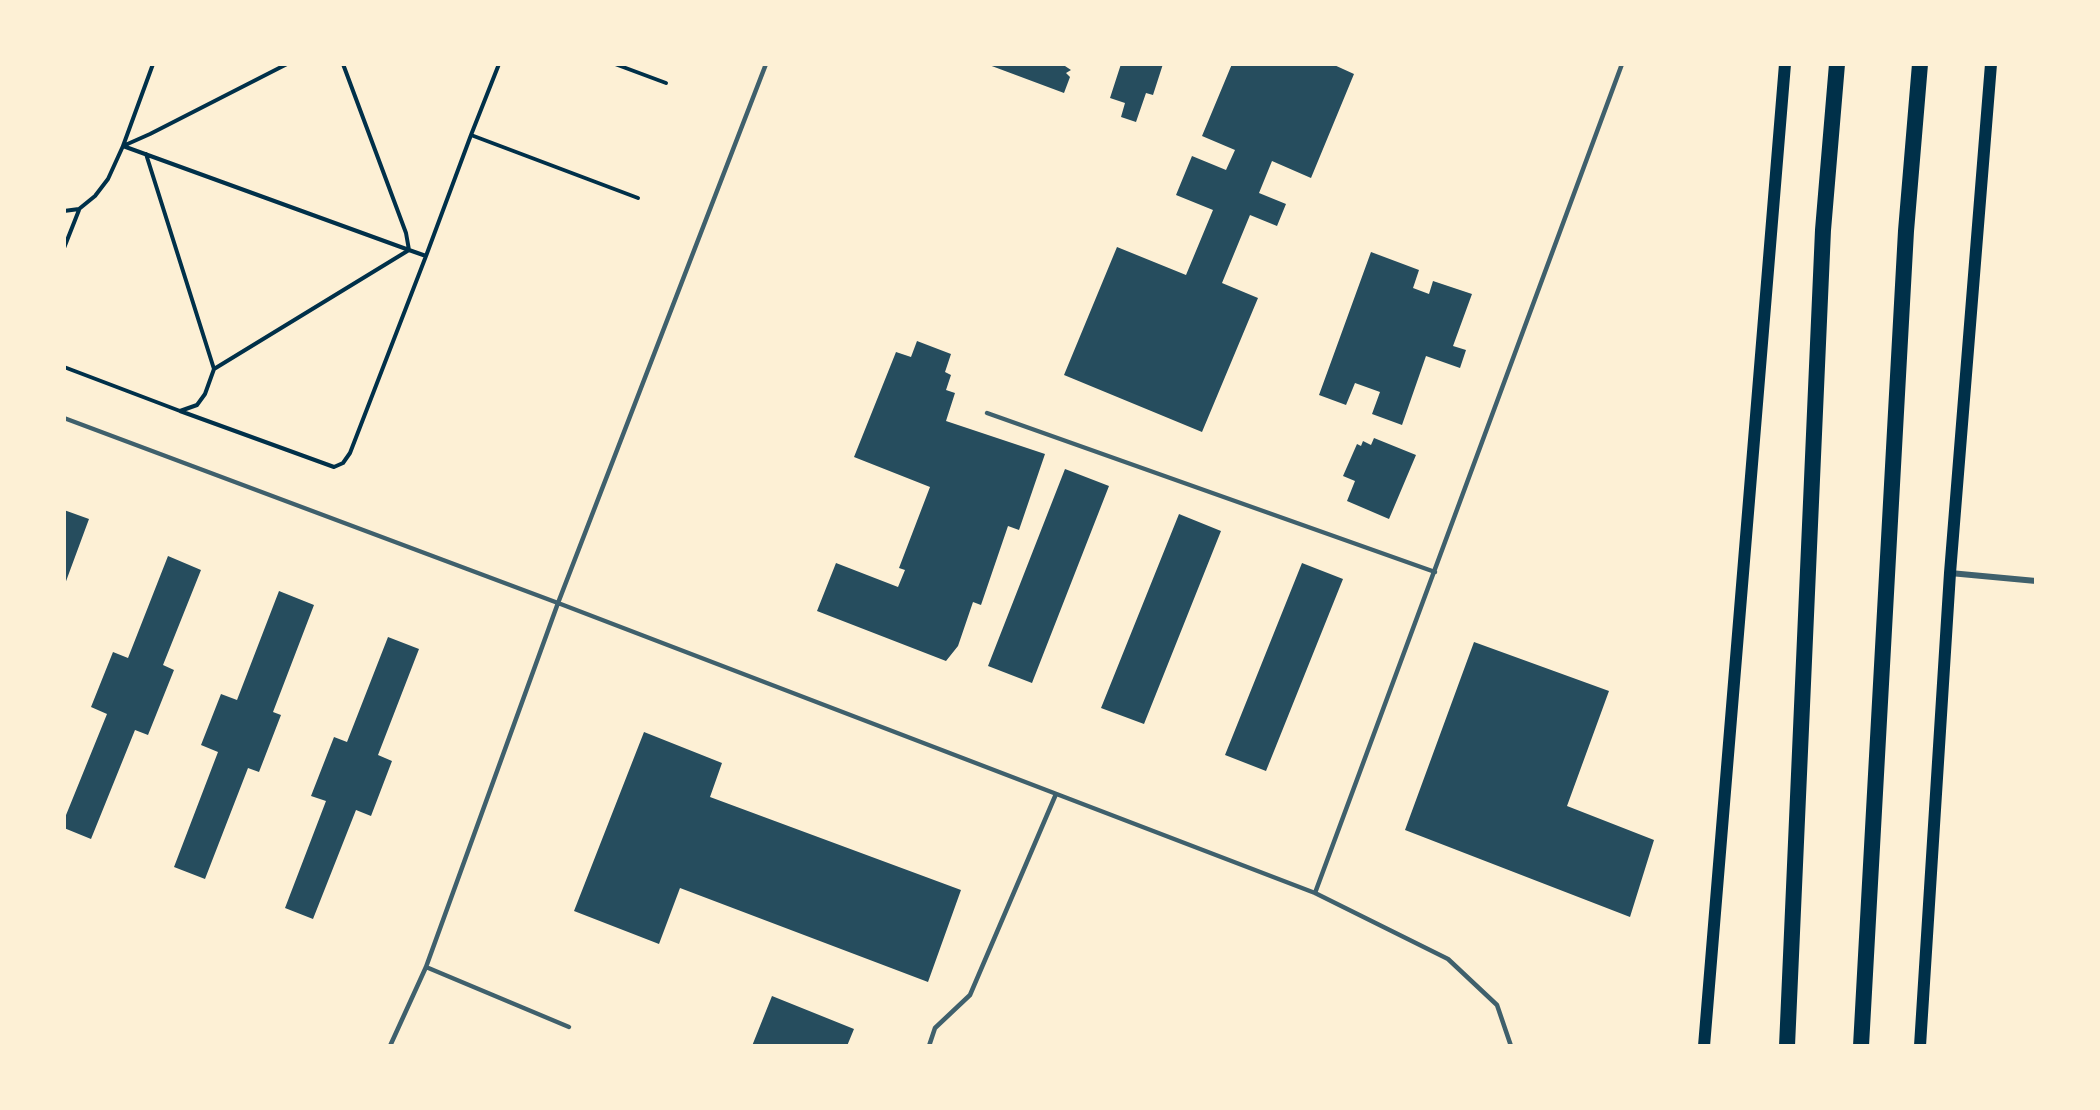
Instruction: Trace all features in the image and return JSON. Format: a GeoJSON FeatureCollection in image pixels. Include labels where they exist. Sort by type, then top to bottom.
{"type":"FeatureCollection","features":[{"type":"Feature","properties":{"kind":"highway"},"geometry":{"type":"LineString","coordinates":[[1787,1046],[1822,230],[1837,64]]}},
{"type":"Feature","properties":{"kind":"highway"},"geometry":{"type":"LineString","coordinates":[[1861,1046],[1906,231],[1920,64]]}},
{"type":"Feature","properties":{"kind":"main road"},"geometry":{"type":"LineString","coordinates":[[1704,1046],[1785,64]]}},
{"type":"Feature","properties":{"kind":"main road"},"geometry":{"type":"LineString","coordinates":[[1920,1046],[1950,573],[1991,64]]}},
{"type":"Feature","properties":{"kind":"street"},"geometry":{"type":"LineString","coordinates":[[1950,573],[2036,581]]}},
{"type":"Feature","properties":{"kind":"lane"},"geometry":{"type":"LineString","coordinates":[[390,1046],[426,967],[558,603],[766,64]]}},
{"type":"Feature","properties":{"kind":"lane"},"geometry":{"type":"LineString","coordinates":[[1315,893],[1622,64]]}},
{"type":"Feature","properties":{"kind":"lane"},"geometry":{"type":"LineString","coordinates":[[987,413],[1434,572]]}},
{"type":"Feature","properties":{"kind":"lane"},"geometry":{"type":"LineString","coordinates":[[64,418],[558,603],[1315,893],[1448,959],[1497,1005],[1511,1046]]}},
{"type":"Feature","properties":{"kind":"lane"},"geometry":{"type":"LineString","coordinates":[[929,1046],[935,1028],[970,995],[1056,794]]}},
{"type":"Feature","properties":{"kind":"lane"},"geometry":{"type":"LineString","coordinates":[[426,967],[569,1027]]}},
{"type":"Feature","properties":{"kind":"path"},"geometry":{"type":"LineString","coordinates":[[64,212],[79,209],[95,196],[108,179],[123,146],[153,64]]}},
{"type":"Feature","properties":{"kind":"path"},"geometry":{"type":"LineString","coordinates":[[123,146],[287,64]]}},
{"type":"Feature","properties":{"kind":"path"},"geometry":{"type":"LineString","coordinates":[[343,64],[406,233],[408,250]]}},
{"type":"Feature","properties":{"kind":"path"},"geometry":{"type":"LineString","coordinates":[[64,367],[334,466],[343,463],[350,453],[499,64]]}},
{"type":"Feature","properties":{"kind":"path"},"geometry":{"type":"LineString","coordinates":[[615,64],[666,83]]}},
{"type":"Feature","properties":{"kind":"path"},"geometry":{"type":"LineString","coordinates":[[471,135],[638,198]]}},
{"type":"Feature","properties":{"kind":"path"},"geometry":{"type":"LineString","coordinates":[[123,146],[426,256]]}},
{"type":"Feature","properties":{"kind":"path"},"geometry":{"type":"LineString","coordinates":[[146,154],[214,369],[205,394],[197,405],[180,411]]}},
{"type":"Feature","properties":{"kind":"path"},"geometry":{"type":"LineString","coordinates":[[64,248],[79,209]]}},
{"type":"Feature","properties":{"kind":"path"},"geometry":{"type":"LineString","coordinates":[[214,369],[408,250]]}},
{"type":"Feature","properties":{"kind":"building"},"geometry":{"type":"Polygon","coordinates":[[[1062,64],[1071,70],[1066,73],[1070,77],[1064,93],[989,65],[1062,64]]]}},
{"type":"Feature","properties":{"kind":"building"},"geometry":{"type":"Polygon","coordinates":[[[1121,64],[1163,64],[1153,95],[1146,93],[1136,122],[1121,117],[1125,103],[1110,98],[1121,64]]]}},
{"type":"Feature","properties":{"kind":"building"},"geometry":{"type":"Polygon","coordinates":[[[1232,64],[1332,64],[1354,74],[1311,178],[1272,161],[1259,193],[1286,204],[1277,226],[1250,215],[1222,283],[1258,298],[1202,432],[1064,375],[1117,247],[1186,275],[1213,210],[1176,195],[1192,156],[1226,170],[1235,150],[1202,136],[1232,64]]]}},
{"type":"Feature","properties":{"kind":"building"},"geometry":{"type":"Polygon","coordinates":[[[1371,252],[1419,270],[1413,288],[1429,294],[1433,281],[1472,294],[1453,346],[1466,350],[1460,368],[1426,356],[1402,425],[1372,414],[1380,392],[1355,383],[1346,405],[1319,395],[1371,252]]]}},
{"type":"Feature","properties":{"kind":"building"},"geometry":{"type":"Polygon","coordinates":[[[917,341],[951,354],[945,372],[951,375],[946,390],[955,393],[946,421],[1045,454],[1019,530],[1008,526],[981,605],[973,602],[958,646],[946,661],[817,611],[836,563],[898,587],[905,570],[899,568],[930,487],[854,457],[896,352],[911,357],[917,341]]]}},
{"type":"Feature","properties":{"kind":"building"},"geometry":{"type":"Polygon","coordinates":[[[1374,438],[1416,455],[1389,519],[1347,501],[1355,481],[1343,476],[1357,444],[1361,446],[1363,441],[1371,445],[1374,438]]]}},
{"type":"Feature","properties":{"kind":"building"},"geometry":{"type":"Polygon","coordinates":[[[1065,469],[1109,486],[1032,683],[988,666],[1065,469]]]}},
{"type":"Feature","properties":{"kind":"building"},"geometry":{"type":"Polygon","coordinates":[[[64,510],[89,519],[65,584],[64,584],[64,510]]]}},
{"type":"Feature","properties":{"kind":"building"},"geometry":{"type":"Polygon","coordinates":[[[1179,514],[1221,531],[1144,724],[1101,708],[1179,514]]]}},
{"type":"Feature","properties":{"kind":"building"},"geometry":{"type":"Polygon","coordinates":[[[168,556],[201,570],[163,665],[174,670],[148,735],[135,730],[91,839],[64,828],[64,820],[107,714],[91,707],[113,652],[128,658],[168,556]]]}},
{"type":"Feature","properties":{"kind":"building"},"geometry":{"type":"Polygon","coordinates":[[[1302,563],[1343,579],[1266,771],[1225,755],[1302,563]]]}},
{"type":"Feature","properties":{"kind":"building"},"geometry":{"type":"Polygon","coordinates":[[[279,591],[314,605],[273,712],[281,715],[259,772],[248,768],[205,879],[174,867],[218,752],[201,745],[221,694],[237,700],[279,591]]]}},
{"type":"Feature","properties":{"kind":"building"},"geometry":{"type":"Polygon","coordinates":[[[388,637],[419,649],[378,755],[392,761],[371,816],[356,810],[313,919],[285,908],[326,801],[311,796],[334,737],[347,742],[388,637]]]}},
{"type":"Feature","properties":{"kind":"building"},"geometry":{"type":"Polygon","coordinates":[[[1474,642],[1609,691],[1567,806],[1654,840],[1630,917],[1405,830],[1474,642]]]}},
{"type":"Feature","properties":{"kind":"building"},"geometry":{"type":"Polygon","coordinates":[[[644,732],[722,763],[710,797],[961,890],[928,982],[680,888],[659,944],[574,911],[644,732]]]}},
{"type":"Feature","properties":{"kind":"building"},"geometry":{"type":"Polygon","coordinates":[[[772,996],[854,1029],[847,1046],[752,1046],[772,996]]]}}]}
